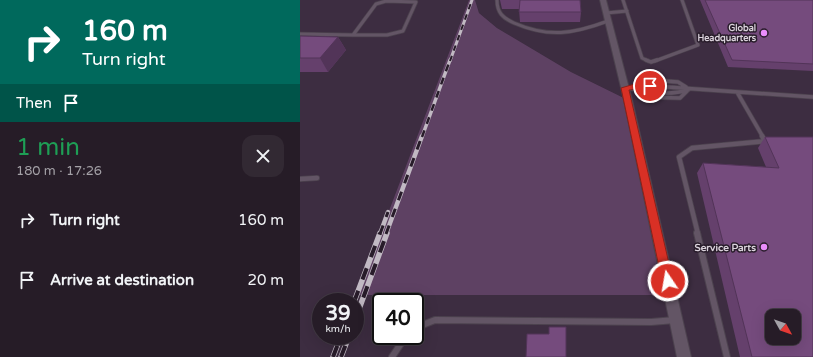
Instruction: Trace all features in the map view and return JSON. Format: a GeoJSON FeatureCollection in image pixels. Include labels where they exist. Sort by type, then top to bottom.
{"type":"FeatureCollection","features":[{"type":"Feature","properties":{"kind":"street"},"geometry":{"type":"LineString","coordinates":[[603,0],[629,88],[684,357]]}},
{"type":"Feature","properties":{"kind":"lane"},"geometry":{"type":"LineString","coordinates":[[497,0],[496,9],[501,16],[538,32],[563,33],[578,31],[607,17],[627,11]]}},
{"type":"Feature","properties":{"kind":"lane"},"geometry":{"type":"LineString","coordinates":[[623,0],[642,58],[651,62],[698,45],[682,0]]}},
{"type":"Feature","properties":{"kind":"lane"},"geometry":{"type":"LineString","coordinates":[[300,34],[353,35],[387,35],[403,30],[416,2],[386,1],[376,4],[353,35]]}},
{"type":"Feature","properties":{"kind":"lane"},"geometry":{"type":"LineString","coordinates":[[629,88],[638,85],[813,97]]}},
{"type":"Feature","properties":{"kind":"lane"},"geometry":{"type":"LineString","coordinates":[[629,88],[642,97],[680,98],[690,89]]}},
{"type":"Feature","properties":{"kind":"lane"},"geometry":{"type":"LineString","coordinates":[[737,92],[765,141]]}},
{"type":"Feature","properties":{"kind":"lane"},"geometry":{"type":"LineString","coordinates":[[727,357],[679,157],[692,148],[773,141]]}},
{"type":"Feature","properties":{"kind":"lane"},"geometry":{"type":"LineString","coordinates":[[300,179],[317,178]]}},
{"type":"Feature","properties":{"kind":"lane"},"geometry":{"type":"LineString","coordinates":[[424,324],[435,320],[651,322],[676,320]]}},
{"type":"Feature","properties":{"kind":"lane"},"geometry":{"type":"LineString","coordinates":[[392,357],[400,345]]}},
{"type":"Feature","properties":{"kind":"shaded area"},"geometry":{"type":"Polygon","coordinates":[[[300,0],[469,0],[358,293],[312,293],[312,345],[364,345],[364,293],[360,293],[628,100],[571,72],[497,28],[479,13],[475,0],[813,0],[813,357],[300,357],[300,0]]]}},
{"type":"Feature","properties":{"kind":"shaded area"},"geometry":{"type":"Polygon","coordinates":[[[469,0],[475,0],[479,13],[497,28],[571,72],[628,100],[671,295],[424,295],[424,293],[372,293],[372,295],[364,295],[364,293],[358,293],[469,0]]]}},
{"type":"Feature","properties":{"kind":"building"},"geometry":{"type":"Polygon","coordinates":[[[520,0],[580,0],[581,12],[519,12],[520,0]]]}},
{"type":"Feature","properties":{"kind":"building","name":"Global Headquarters"},"geometry":{"type":"Polygon","coordinates":[[[705,0],[813,0],[813,64],[732,60],[705,0]]]}},
{"type":"Feature","properties":{"kind":"building"},"geometry":{"type":"Polygon","coordinates":[[[300,36],[338,37],[320,58],[300,58],[300,36]]]}},
{"type":"Feature","properties":{"kind":"building","name":"Service Parts"},"geometry":{"type":"Polygon","coordinates":[[[765,137],[813,137],[813,357],[752,357],[703,163],[779,168],[765,137]]]}},
{"type":"Feature","properties":{"kind":"building"},"geometry":{"type":"Polygon","coordinates":[[[549,327],[566,327],[566,357],[526,357],[527,334],[549,334],[549,327]]]}},
{"type":"Feature","properties":{"kind":"railway"},"geometry":{"type":"LineString","coordinates":[[450,61],[472,0]]}},
{"type":"Feature","properties":{"kind":"railway"},"geometry":{"type":"LineString","coordinates":[[422,137],[450,60]]}},
{"type":"Feature","properties":{"kind":"railway"},"geometry":{"type":"LineString","coordinates":[[386,234],[422,136]]}},
{"type":"Feature","properties":{"kind":"railway"},"geometry":{"type":"LineString","coordinates":[[380,234],[388,212]]}},
{"type":"Feature","properties":{"kind":"railway"},"geometry":{"type":"LineString","coordinates":[[357,293],[380,233]]}},
{"type":"Feature","properties":{"kind":"railway"},"geometry":{"type":"LineString","coordinates":[[364,296],[387,233]]}},
{"type":"Feature","properties":{"kind":"railway"},"geometry":{"type":"LineString","coordinates":[[333,357],[338,345]]}},
{"type":"Feature","properties":{"kind":"railway"},"geometry":{"type":"LineString","coordinates":[[341,357],[346,345]]}},
{"type":"Feature","properties":{"kind":"place","name":"Global Headquarters"},"geometry":{"type":"Point","coordinates":[764,33]}},
{"type":"Feature","properties":{"kind":"place","name":"Service Parts"},"geometry":{"type":"Point","coordinates":[764,247]}},
{"type":"Feature","properties":{"kind":"route"},"geometry":{"type":"LineString","coordinates":[[650,86],[638,85],[634,88],[625,88],[668,281]]}}]}
